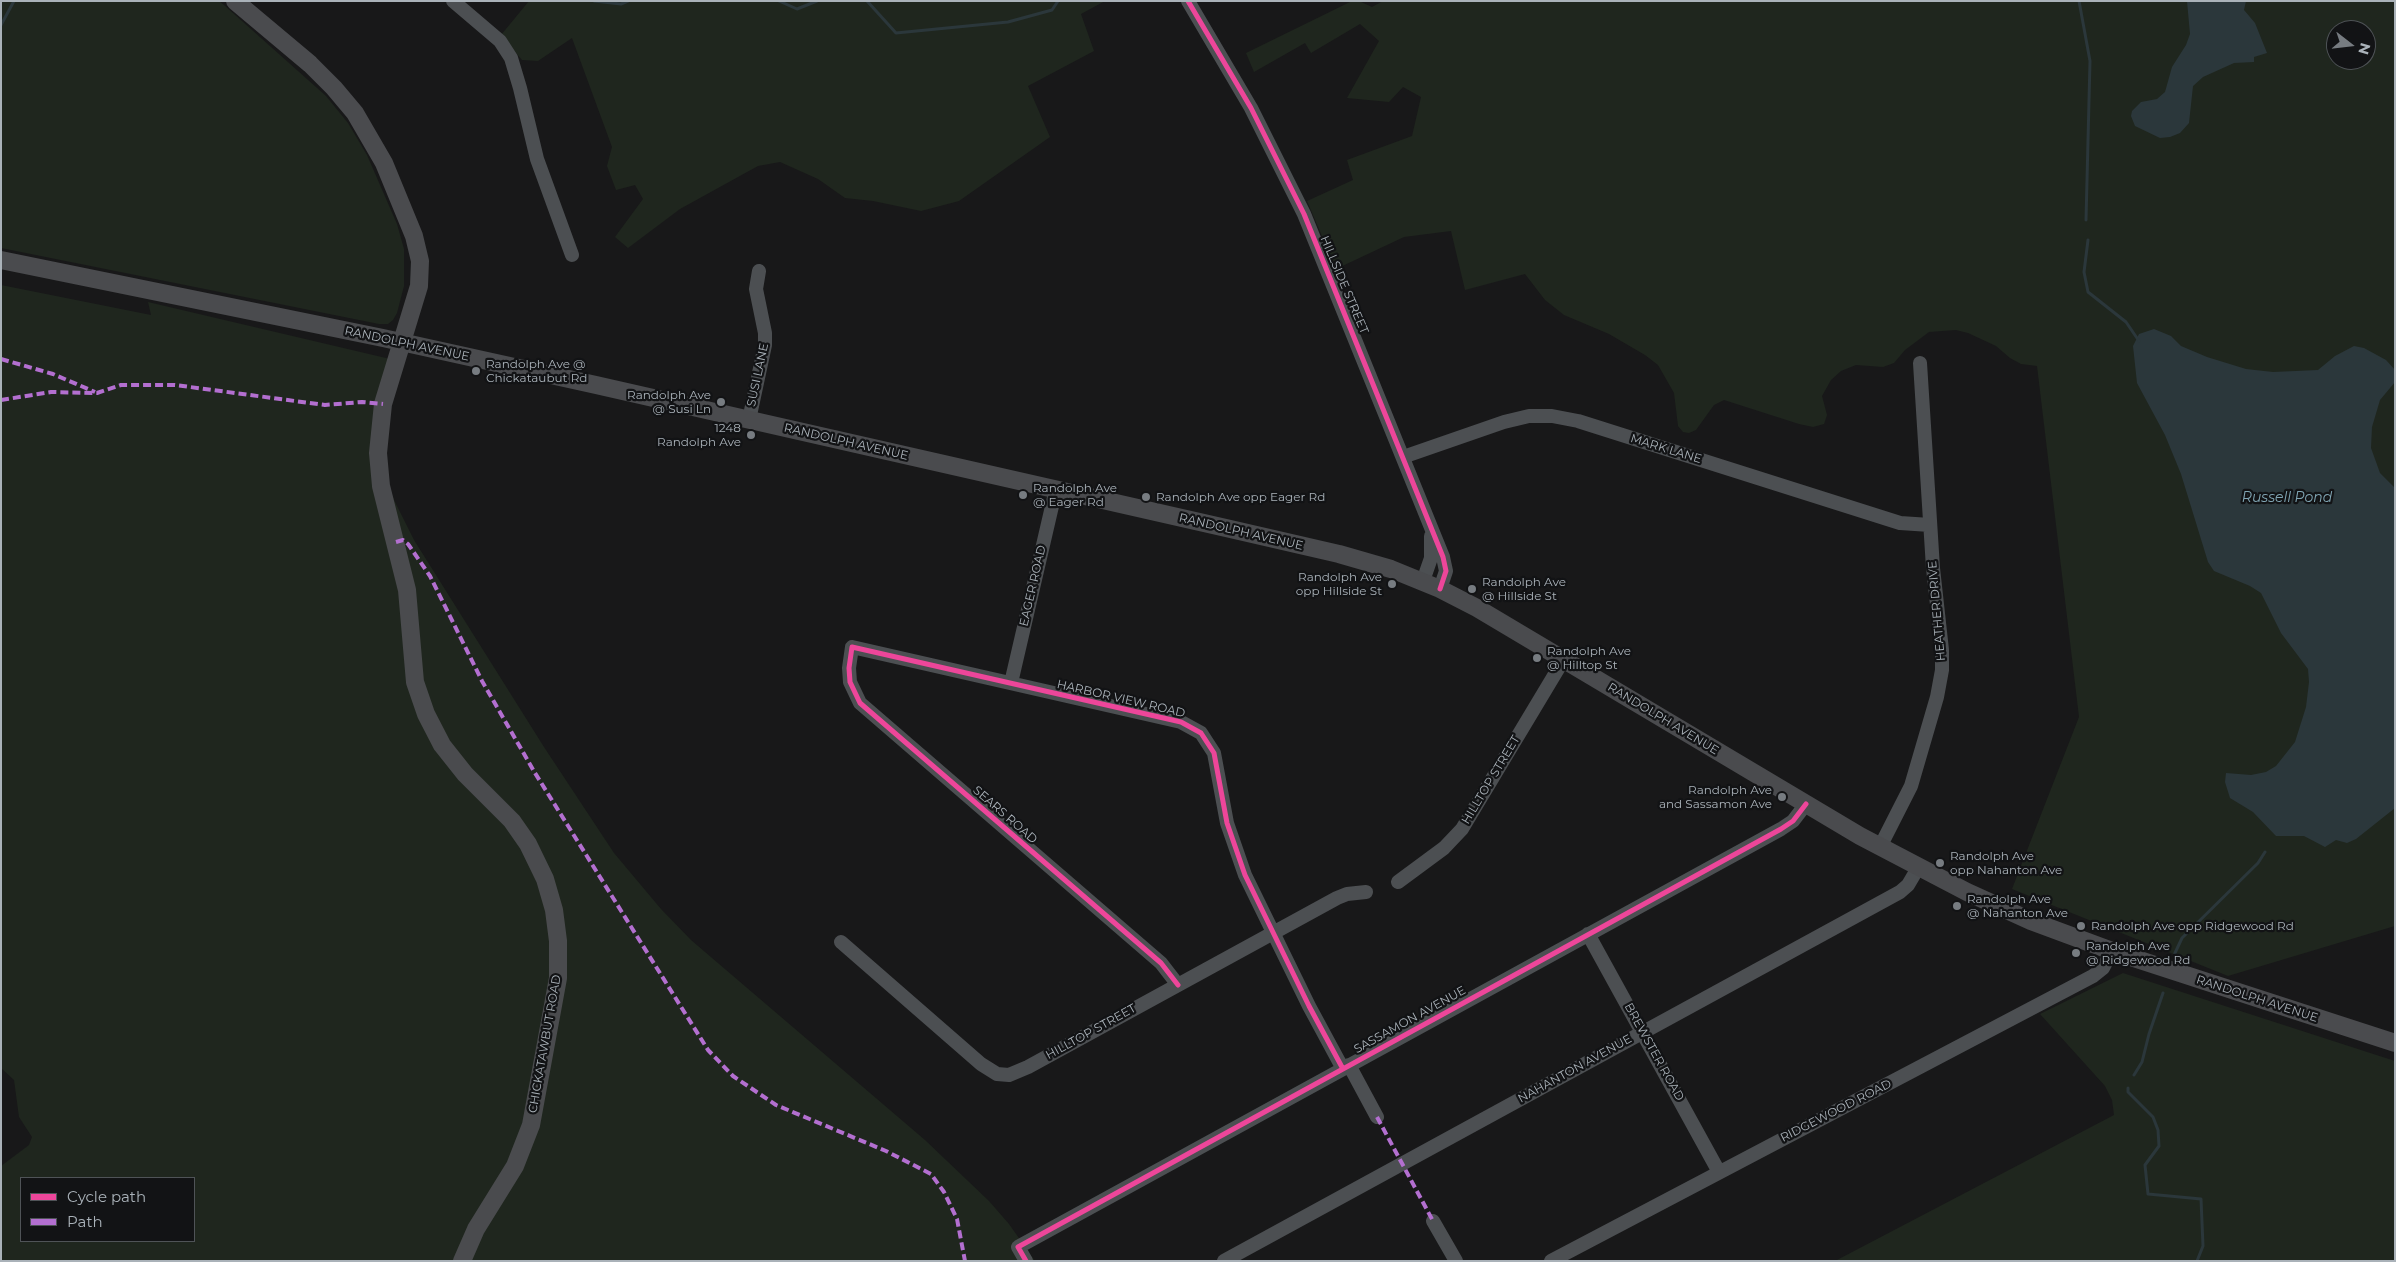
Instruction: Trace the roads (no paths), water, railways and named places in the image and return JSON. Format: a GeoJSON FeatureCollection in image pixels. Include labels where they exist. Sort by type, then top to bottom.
{"type":"FeatureCollection","features":[{"type":"Feature","properties":{"kind":"main road","name":"CHICKATAWBUT ROAD"},"geometry":{"type":"LineString","coordinates":[[235,1],[329,82],[360,120],[384,163],[412,231],[420,261],[419,286],[404,342],[383,404],[379,429],[379,462],[383,494],[407,590],[412,661],[418,693],[430,724],[449,755],[465,774],[512,821],[533,852],[548,889],[558,941],[558,978],[531,1125],[515,1166],[476,1229],[462,1261]]}},
{"type":"Feature","properties":{"kind":"main road","name":"RANDOLPH AVENUE"},"geometry":{"type":"LineString","coordinates":[[1,260],[404,342],[1056,489],[1339,554],[1423,581],[1564,659],[1880,847],[1918,868],[1999,907],[2112,951],[2395,1043]]}},
{"type":"Feature","properties":{"kind":"street"},"geometry":{"type":"LineString","coordinates":[[453,1],[500,42],[511,58],[537,159],[572,255]]}},
{"type":"Feature","properties":{"kind":"street","name":"HILLSIDE STREET"},"geometry":{"type":"LineString","coordinates":[[1188,1],[1255,114],[1299,204],[1431,525],[1445,564],[1445,574],[1440,589]]}},
{"type":"Feature","properties":{"kind":"street","name":"SUSI LANE"},"geometry":{"type":"LineString","coordinates":[[748,420],[765,345],[765,332],[756,289],[759,271]]}},
{"type":"Feature","properties":{"kind":"street","name":"HEATHER DRIVE"},"geometry":{"type":"LineString","coordinates":[[1880,847],[1911,786],[1940,679],[1942,650],[1930,525],[1920,363]]}},
{"type":"Feature","properties":{"kind":"street","name":"MARK LANE"},"geometry":{"type":"LineString","coordinates":[[1403,457],[1504,422],[1529,416],[1552,416],[1578,421],[1900,523],[1930,525]]}},
{"type":"Feature","properties":{"kind":"street","name":"EAGER ROAD"},"geometry":{"type":"LineString","coordinates":[[1011,683],[1056,489]]}},
{"type":"Feature","properties":{"kind":"street","name":"HILLSIDE STREET"},"geometry":{"type":"LineString","coordinates":[[1423,581],[1432,552],[1431,525]]}},
{"type":"Feature","properties":{"kind":"street","name":"HARBOR VIEW ROAD"},"geometry":{"type":"LineString","coordinates":[[852,647],[1181,722],[1201,733],[1214,753],[1225,813],[1239,860],[1314,1017],[1377,1117]]}},
{"type":"Feature","properties":{"kind":"street","name":"SEARS ROAD"},"geometry":{"type":"LineString","coordinates":[[852,647],[849,668],[850,682],[860,703],[1162,963],[1178,985]]}},
{"type":"Feature","properties":{"kind":"street","name":"HILLTOP STREET"},"geometry":{"type":"LineString","coordinates":[[1398,882],[1444,848],[1462,829],[1564,659]]}},
{"type":"Feature","properties":{"kind":"street","name":"SASSAMON AVENUE"},"geometry":{"type":"LineString","coordinates":[[1026,1261],[1018,1247],[1788,825],[1806,804]]}},
{"type":"Feature","properties":{"kind":"street","name":"NAHANTON AVENUE"},"geometry":{"type":"LineString","coordinates":[[1224,1261],[1900,892],[1908,885],[1918,868]]}},
{"type":"Feature","properties":{"kind":"street","name":"HILLTOP STREET"},"geometry":{"type":"LineString","coordinates":[[841,942],[981,1064],[992,1072],[1003,1075],[1020,1071],[1342,896],[1366,892]]}},
{"type":"Feature","properties":{"kind":"street","name":"BREWSTER ROAD"},"geometry":{"type":"LineString","coordinates":[[1588,934],[1719,1172]]}},
{"type":"Feature","properties":{"kind":"street","name":"RIDGEWOOD ROAD"},"geometry":{"type":"LineString","coordinates":[[1551,1261],[2093,976],[2103,968],[2112,951]]}},
{"type":"Feature","properties":{"kind":"street"},"geometry":{"type":"LineString","coordinates":[[1434,1221],[1456,1261]]}},
{"type":"Feature","properties":{"kind":"water"},"geometry":{"type":"Polygon","coordinates":[[[2187,1],[2246,1],[2244,10],[2255,23],[2267,53],[2254,57],[2254,62],[2234,63],[2203,77],[2193,86],[2189,123],[2180,133],[2160,138],[2135,126],[2131,116],[2132,111],[2141,102],[2157,99],[2165,92],[2172,67],[2186,45],[2190,34],[2187,1]]]}},
{"type":"Feature","properties":{"kind":"water","name":"Russell Pond"},"geometry":{"type":"Polygon","coordinates":[[[2154,329],[2171,336],[2181,346],[2207,357],[2246,369],[2273,372],[2318,370],[2335,356],[2354,346],[2364,348],[2386,360],[2395,370],[2395,382],[2380,400],[2372,427],[2371,448],[2380,473],[2395,488],[2395,808],[2356,839],[2347,843],[2336,840],[2325,847],[2304,836],[2276,836],[2253,812],[2230,798],[2225,782],[2226,773],[2251,775],[2266,772],[2276,766],[2295,742],[2306,707],[2309,682],[2308,669],[2281,633],[2261,593],[2250,586],[2214,571],[2208,562],[2181,474],[2165,435],[2137,383],[2133,346],[2139,334],[2154,329]]]}},
{"type":"Feature","properties":{"kind":"waterway"},"geometry":{"type":"LineString","coordinates":[[1,25],[14,1]]}},
{"type":"Feature","properties":{"kind":"waterway"},"geometry":{"type":"LineString","coordinates":[[594,1],[621,4],[628,1]]}},
{"type":"Feature","properties":{"kind":"waterway"},"geometry":{"type":"LineString","coordinates":[[779,1],[797,9],[817,1]]}},
{"type":"Feature","properties":{"kind":"waterway"},"geometry":{"type":"LineString","coordinates":[[867,1],[896,33],[1008,22],[1052,10],[1058,1]]}},
{"type":"Feature","properties":{"kind":"waterway"},"geometry":{"type":"LineString","coordinates":[[2079,1],[2090,61],[2086,220]]}},
{"type":"Feature","properties":{"kind":"waterway"},"geometry":{"type":"LineString","coordinates":[[2088,240],[2084,272],[2088,292],[2126,322],[2139,341]]}},
{"type":"Feature","properties":{"kind":"waterway"},"geometry":{"type":"LineString","coordinates":[[2175,953],[2182,938],[2258,863],[2265,852]]}},
{"type":"Feature","properties":{"kind":"waterway"},"geometry":{"type":"LineString","coordinates":[[2134,1075],[2142,1062],[2163,993]]}},
{"type":"Feature","properties":{"kind":"waterway"},"geometry":{"type":"LineString","coordinates":[[2128,1088],[2128,1092],[2153,1117],[2158,1130],[2159,1146],[2145,1165],[2148,1194],[2201,1199],[2203,1246],[2197,1261]]}},
{"type":"Feature","properties":{"kind":"place","name":"Randolph Ave @ Chickataubut Rd"},"geometry":{"type":"Point","coordinates":[476,371]}},
{"type":"Feature","properties":{"kind":"place","name":"Randolph Ave @ Susi Ln"},"geometry":{"type":"Point","coordinates":[721,402]}},
{"type":"Feature","properties":{"kind":"place","name":"1248 Randolph Ave"},"geometry":{"type":"Point","coordinates":[751,435]}},
{"type":"Feature","properties":{"kind":"place","name":"Randolph Ave @ Eager Rd"},"geometry":{"type":"Point","coordinates":[1023,495]}},
{"type":"Feature","properties":{"kind":"place","name":"Randolph Ave opp Eager Rd"},"geometry":{"type":"Point","coordinates":[1146,497]}},
{"type":"Feature","properties":{"kind":"place","name":"Randolph Ave opp Hillside St"},"geometry":{"type":"Point","coordinates":[1392,584]}},
{"type":"Feature","properties":{"kind":"place","name":"Randolph Ave @ Hillside St"},"geometry":{"type":"Point","coordinates":[1472,589]}},
{"type":"Feature","properties":{"kind":"place","name":"Randolph Ave @ Hilltop St"},"geometry":{"type":"Point","coordinates":[1537,658]}},
{"type":"Feature","properties":{"kind":"place","name":"Randolph Ave and Sassamon Ave"},"geometry":{"type":"Point","coordinates":[1782,797]}},
{"type":"Feature","properties":{"kind":"place","name":"Randolph Ave opp Nahanton Ave"},"geometry":{"type":"Point","coordinates":[1940,863]}},
{"type":"Feature","properties":{"kind":"place","name":"Randolph Ave @ Nahanton Ave"},"geometry":{"type":"Point","coordinates":[1957,906]}},
{"type":"Feature","properties":{"kind":"place","name":"Randolph Ave opp Ridgewood Rd"},"geometry":{"type":"Point","coordinates":[2081,926]}},
{"type":"Feature","properties":{"kind":"place","name":"Randolph Ave @ Ridgewood Rd"},"geometry":{"type":"Point","coordinates":[2076,953]}}]}
